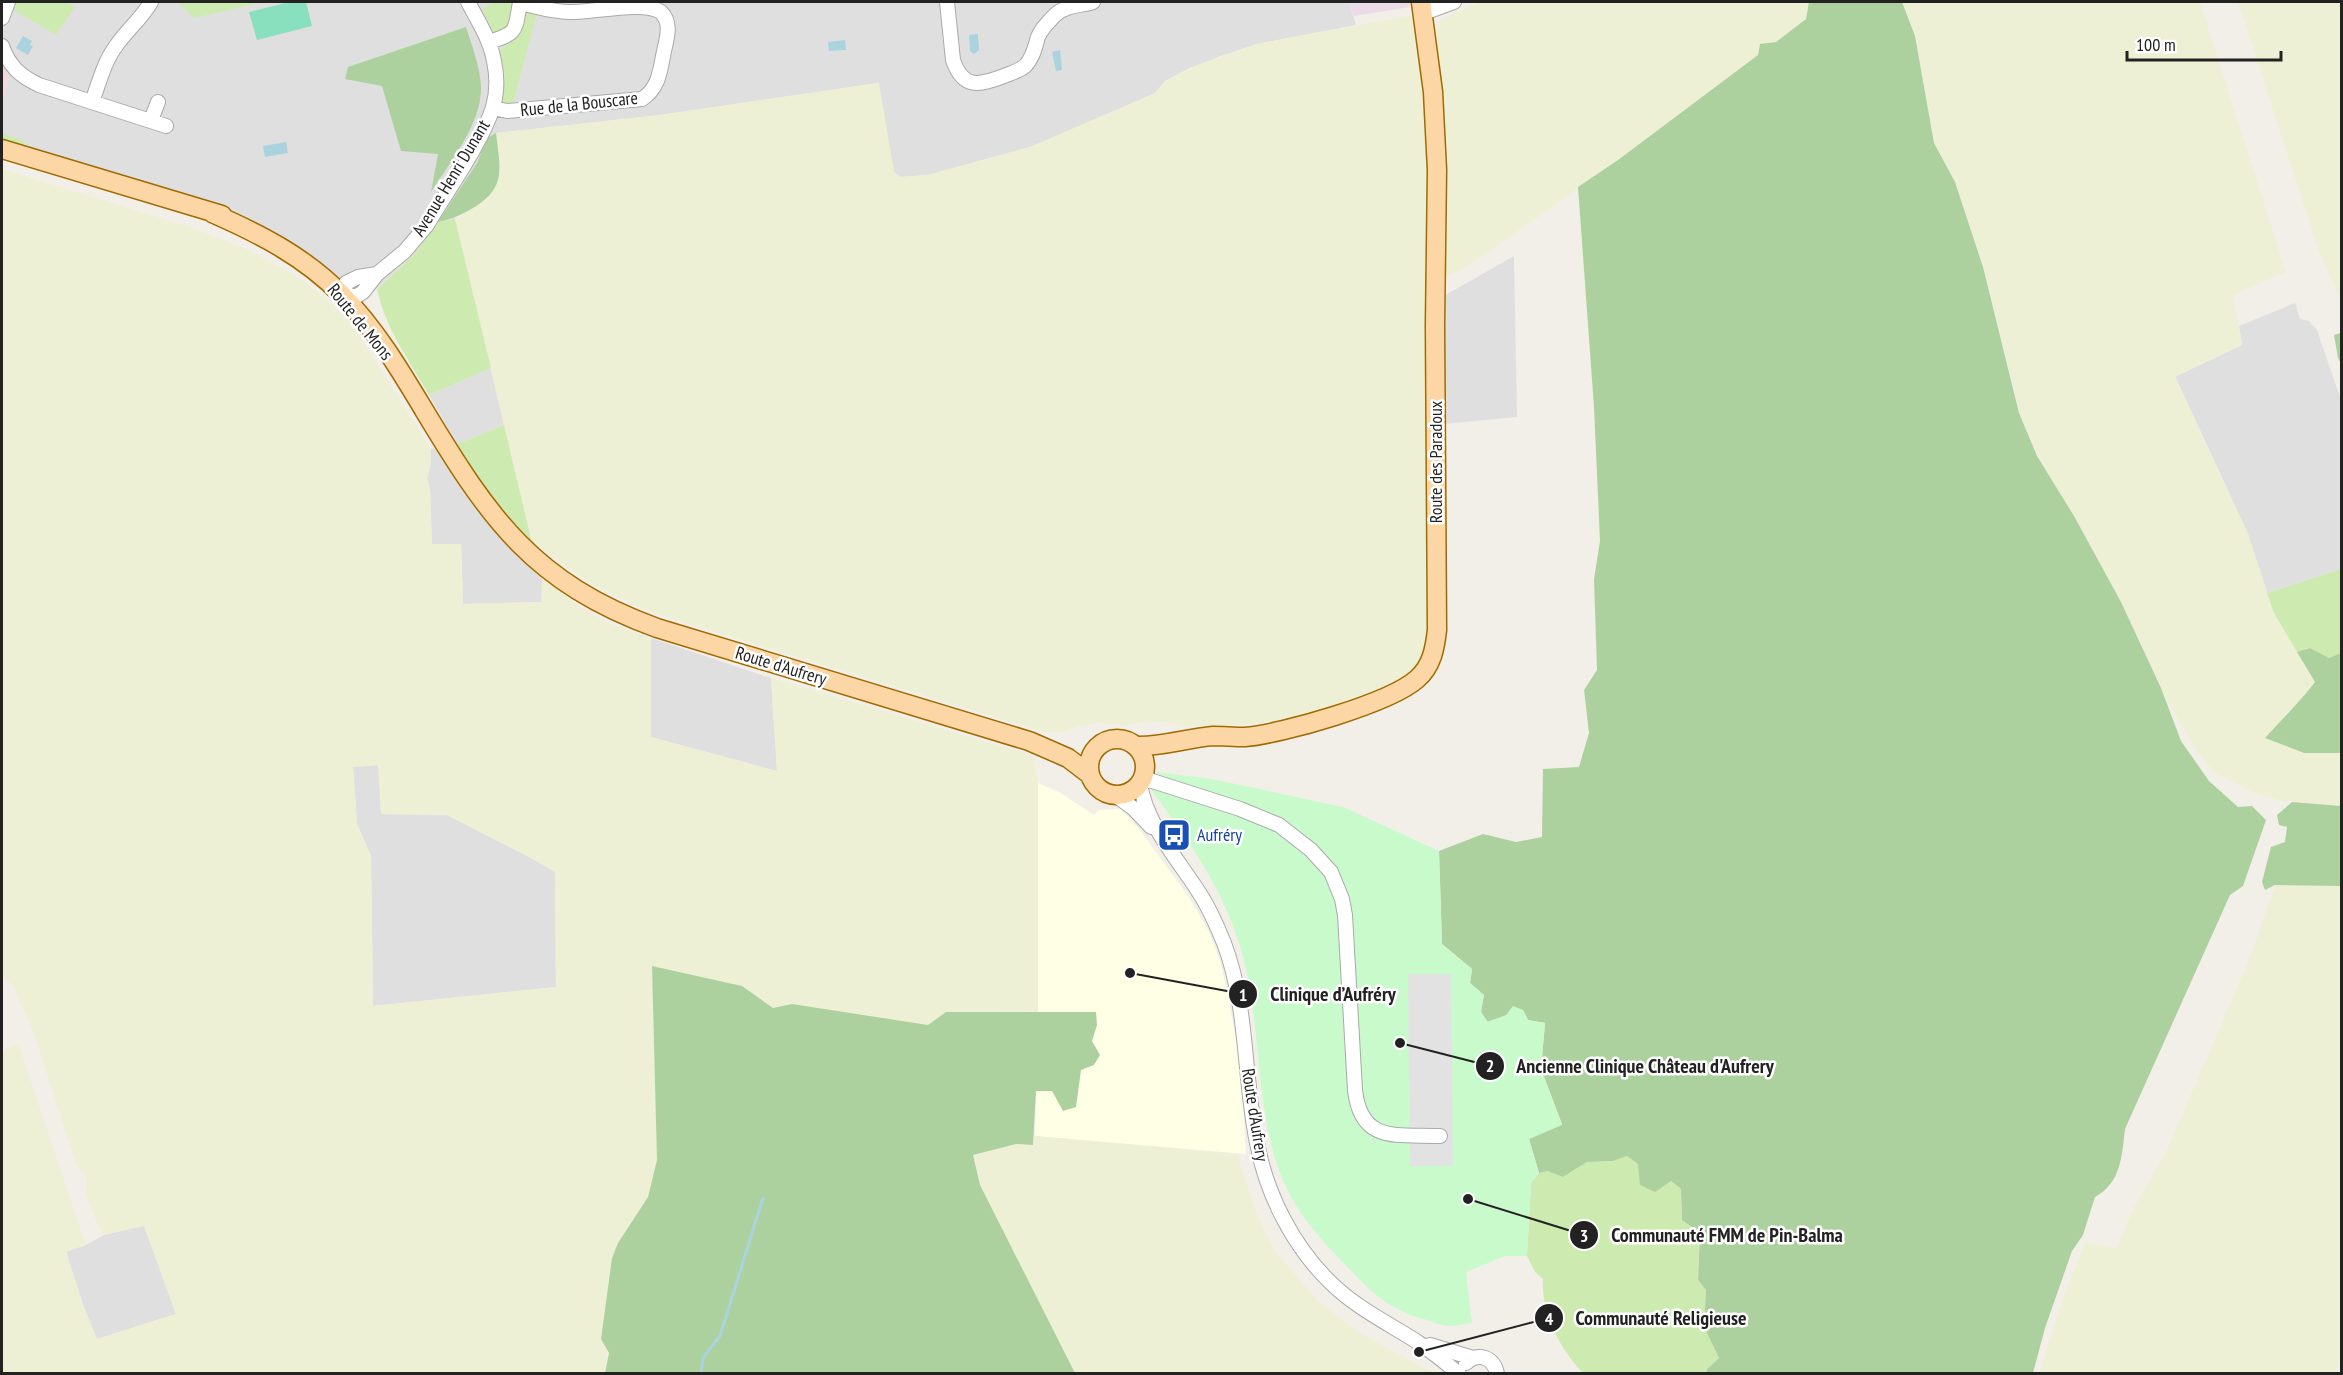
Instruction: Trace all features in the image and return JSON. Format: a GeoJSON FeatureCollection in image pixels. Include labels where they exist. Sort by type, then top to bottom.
{"type":"FeatureCollection","features":[{"type":"Feature","properties":{"kind":"main road","name":"Route des Paradoux"},"geometry":{"type":"LineString","coordinates":[[1201,738],[1262,734],[1288,729],[1347,711],[1406,687],[1426,670],[1431,660],[1437,630],[1435,325],[1437,170],[1433,92],[1422,7]]}},
{"type":"Feature","properties":{"kind":"main road","name":"Route de Mons"},"geometry":{"type":"LineString","coordinates":[[2,149],[212,213],[278,244],[349,292],[369,327],[409,385],[480,498],[516,542],[543,566]]}},
{"type":"Feature","properties":{"kind":"main road","name":"Route d'Aufrery"},"geometry":{"type":"LineString","coordinates":[[543,566],[566,584],[602,606],[657,628],[1029,741],[1068,758],[1089,774]]}},
{"type":"Feature","properties":{"kind":"main road"},"geometry":{"type":"LineString","coordinates":[[1136,746],[1168,744],[1201,738]]}},
{"type":"Feature","properties":{"kind":"main road"},"geometry":{"type":"LineString","coordinates":[[1143,778],[1142,753],[1136,746],[1128,741],[1111,739],[1096,747],[1089,765],[1089,774],[1099,789],[1115,795],[1125,794],[1143,778],[1164,755],[1201,738]]}},
{"type":"Feature","properties":{"kind":"main road","name":"Route d'Aufrery"},"geometry":{"type":"LineString","coordinates":[[1029,741],[1075,748],[1096,747]]}},
{"type":"Feature","properties":{"kind":"street"},"geometry":{"type":"LineString","coordinates":[[2,18],[8,2]]}},
{"type":"Feature","properties":{"kind":"street"},"geometry":{"type":"LineString","coordinates":[[92,102],[103,69],[114,48],[151,2]]}},
{"type":"Feature","properties":{"kind":"street","name":"Avenue Henri Dunant"},"geometry":{"type":"LineString","coordinates":[[349,292],[377,274],[405,251],[427,225],[482,133],[493,108],[496,79],[489,42],[468,2]]}},
{"type":"Feature","properties":{"kind":"street"},"geometry":{"type":"LineString","coordinates":[[489,42],[509,36],[514,29],[520,2]]}},
{"type":"Feature","properties":{"kind":"street","name":"Rue de la Bouscare"},"geometry":{"type":"LineString","coordinates":[[493,108],[507,111],[642,99],[657,85],[669,30],[666,19],[659,11],[635,7],[568,12],[520,2]]}},
{"type":"Feature","properties":{"kind":"street"},"geometry":{"type":"LineString","coordinates":[[947,2],[956,69],[966,81],[981,84],[1017,72],[1025,66],[1031,57],[1039,34],[1064,4],[1094,2]]}},
{"type":"Feature","properties":{"kind":"street"},"geometry":{"type":"LineString","coordinates":[[1422,7],[1454,2]]}},
{"type":"Feature","properties":{"kind":"street"},"geometry":{"type":"LineString","coordinates":[[2,46],[15,70],[25,79],[166,126]]}},
{"type":"Feature","properties":{"kind":"street"},"geometry":{"type":"LineString","coordinates":[[152,120],[158,102]]}},
{"type":"Feature","properties":{"kind":"street"},"geometry":{"type":"LineString","coordinates":[[1143,778],[1240,809],[1279,825],[1326,865],[1336,883],[1345,915],[1357,1106],[1367,1125],[1382,1133],[1440,1136]]}},
{"type":"Feature","properties":{"kind":"street","name":"Route d'Aufrery"},"geometry":{"type":"LineString","coordinates":[[1143,778],[1143,801],[1215,921],[1230,963],[1240,1004],[1257,1148],[1279,1209],[1309,1258],[1329,1282],[1374,1318],[1417,1341],[1461,1374]]}},
{"type":"Feature","properties":{"kind":"street","name":"Route d'Aufrery"},"geometry":{"type":"LineString","coordinates":[[1115,795],[1133,808],[1165,841]]}},
{"type":"Feature","properties":{"kind":"street","name":"Route d'Aufrery"},"geometry":{"type":"LineString","coordinates":[[1417,1341],[1473,1358],[1487,1359],[1499,1372]]}},
{"type":"Feature","properties":{"kind":"street"},"geometry":{"type":"LineString","coordinates":[[1461,1374],[1466,1363],[1473,1358]]}},
{"type":"Feature","properties":{"kind":"shaded area"},"geometry":{"type":"Polygon","coordinates":[[[2,2],[1349,2],[1356,25],[1257,44],[1221,56],[1165,81],[1155,93],[1070,131],[1030,147],[928,175],[900,177],[894,172],[878,83],[660,115],[497,133],[455,219],[438,222],[414,255],[352,311],[254,235],[2,155],[2,2]]]}},
{"type":"Feature","properties":{"kind":"shaded area"},"geometry":{"type":"Polygon","coordinates":[[[1349,2],[1409,2],[1410,7],[1354,16],[1349,2]]]}},
{"type":"Feature","properties":{"kind":"shaded area"},"geometry":{"type":"Polygon","coordinates":[[[1480,2],[1811,2],[1806,19],[1776,42],[1760,44],[1758,55],[1718,86],[1554,206],[1469,265],[1446,277],[1447,202],[1444,125],[1436,29],[1442,19],[1480,2]]]}},
{"type":"Feature","properties":{"kind":"shaded area"},"geometry":{"type":"Polygon","coordinates":[[[1902,2],[2200,2],[2286,272],[2233,295],[2242,345],[2175,377],[2248,534],[2274,613],[2315,682],[2302,700],[2286,713],[2304,753],[2341,753],[2341,806],[2278,800],[2255,793],[2215,773],[2193,747],[2161,688],[2121,602],[2037,456],[2019,413],[2007,360],[1955,182],[1934,143],[1915,36],[1902,2]]]}},
{"type":"Feature","properties":{"kind":"shaded area"},"geometry":{"type":"Polygon","coordinates":[[[2238,2],[2341,2],[2341,301],[2318,249],[2238,2]]]}},
{"type":"Feature","properties":{"kind":"shaded area"},"geometry":{"type":"Polygon","coordinates":[[[1413,15],[1420,48],[1428,120],[1429,238],[1426,269],[1430,631],[1427,648],[1414,673],[1389,689],[1304,716],[1280,721],[1240,725],[1184,726],[1160,721],[1124,725],[1100,723],[1079,726],[1064,732],[1044,732],[631,604],[592,584],[532,543],[455,219],[485,201],[500,174],[496,133],[660,115],[879,83],[894,172],[900,177],[928,175],[1030,147],[1155,93],[1165,81],[1190,68],[1257,44],[1413,15]]]}},
{"type":"Feature","properties":{"kind":"shaded area"},"geometry":{"type":"Polygon","coordinates":[[[2,66],[10,76],[2,103],[2,66]]]}},
{"type":"Feature","properties":{"kind":"shaded area"},"geometry":{"type":"Polygon","coordinates":[[[2,169],[190,227],[249,250],[295,275],[333,305],[354,327],[431,449],[431,463],[427,479],[430,488],[432,544],[461,544],[463,604],[541,602],[542,579],[584,609],[611,624],[651,638],[651,737],[777,771],[771,678],[1034,756],[1038,783],[1038,1011],[946,1012],[929,1025],[792,1004],[773,1008],[742,986],[652,966],[657,1160],[648,1197],[618,1243],[605,1373],[2,1373],[2,1051],[13,1045],[19,1046],[86,1245],[66,1252],[97,1339],[176,1314],[144,1226],[104,1235],[99,1228],[86,1195],[87,1178],[77,1167],[34,1034],[12,985],[2,977],[2,169]],[[378,765],[353,767],[357,824],[371,856],[373,1006],[556,987],[555,872],[447,815],[381,814],[378,765]]]}},
{"type":"Feature","properties":{"kind":"shaded area"},"geometry":{"type":"Polygon","coordinates":[[[1514,256],[1517,417],[1443,424],[1442,297],[1514,256]]]}},
{"type":"Feature","properties":{"kind":"shaded area"},"geometry":{"type":"Polygon","coordinates":[[[2295,303],[2300,319],[2309,321],[2317,330],[2341,400],[2341,569],[2267,593],[2248,534],[2175,376],[2242,345],[2239,326],[2295,303]]]}},
{"type":"Feature","properties":{"kind":"shaded area"},"geometry":{"type":"Polygon","coordinates":[[[491,368],[504,425],[457,444],[429,395],[491,368]]]}},
{"type":"Feature","properties":{"kind":"shaded area"},"geometry":{"type":"Polygon","coordinates":[[[437,448],[479,510],[514,553],[542,579],[542,602],[463,604],[461,544],[432,545],[430,488],[427,479],[431,463],[431,449],[437,448]]]}},
{"type":"Feature","properties":{"kind":"shaded area"},"geometry":{"type":"Polygon","coordinates":[[[651,638],[771,678],[777,771],[651,737],[651,638]]]}},
{"type":"Feature","properties":{"kind":"shaded area"},"geometry":{"type":"Polygon","coordinates":[[[379,765],[381,814],[447,815],[555,872],[556,987],[373,1006],[371,856],[357,824],[353,767],[379,765]]]}},
{"type":"Feature","properties":{"kind":"shaded area"},"geometry":{"type":"Polygon","coordinates":[[[1038,783],[1061,793],[1094,815],[1099,810],[1121,809],[1139,829],[1189,897],[1208,930],[1220,960],[1240,1061],[1246,1154],[1035,1136],[1038,1011],[1038,783]]]}},
{"type":"Feature","properties":{"kind":"shaded area"},"geometry":{"type":"Polygon","coordinates":[[[2275,885],[2341,886],[2342,1292],[2340,1359],[2337,1373],[2039,1374],[2065,1292],[2086,1242],[2116,1249],[2134,1207],[2167,1150],[2251,955],[2275,885]]]}},
{"type":"Feature","properties":{"kind":"shaded area"},"geometry":{"type":"Polygon","coordinates":[[[1408,974],[1451,974],[1453,1166],[1410,1166],[1408,974]]]}},
{"type":"Feature","properties":{"kind":"shaded area"},"geometry":{"type":"Polygon","coordinates":[[[1035,1136],[1237,1154],[1257,1214],[1275,1251],[1317,1300],[1360,1333],[1434,1373],[1075,1373],[980,1185],[973,1155],[1016,1144],[1033,1145],[1035,1136]]]}},
{"type":"Feature","properties":{"kind":"shaded area"},"geometry":{"type":"Polygon","coordinates":[[[144,1225],[176,1314],[97,1339],[83,1305],[66,1251],[86,1245],[104,1235],[144,1225]]]}},
{"type":"Feature","properties":{"kind":"green space"},"geometry":{"type":"Polygon","coordinates":[[[16,2],[67,2],[75,7],[56,35],[12,9],[16,2]]]}},
{"type":"Feature","properties":{"kind":"green space"},"geometry":{"type":"Polygon","coordinates":[[[178,2],[264,2],[194,18],[178,2]]]}},
{"type":"Feature","properties":{"kind":"green space"},"geometry":{"type":"Polygon","coordinates":[[[290,2],[306,2],[312,26],[257,40],[249,12],[290,2]]]}},
{"type":"Feature","properties":{"kind":"green space"},"geometry":{"type":"Polygon","coordinates":[[[495,2],[514,2],[510,27],[500,33],[493,32],[482,9],[495,2]]]}},
{"type":"Feature","properties":{"kind":"green space"},"geometry":{"type":"Polygon","coordinates":[[[1809,2],[1902,2],[1915,36],[1934,143],[1955,182],[1983,267],[2019,413],[2037,456],[2074,516],[2121,602],[2161,688],[2181,741],[2209,781],[2238,807],[2252,806],[2266,820],[2243,886],[2230,895],[2125,1129],[2119,1168],[2110,1184],[2095,1197],[2083,1235],[2072,1251],[2045,1328],[2033,1373],[1707,1373],[1707,1369],[1719,1358],[1704,1327],[1706,1290],[1698,1280],[1700,1233],[1682,1220],[1681,1189],[1671,1181],[1655,1192],[1640,1185],[1638,1164],[1627,1156],[1613,1161],[1587,1162],[1563,1177],[1547,1171],[1539,1173],[1529,1139],[1562,1124],[1541,1069],[1545,1023],[1528,1020],[1523,1010],[1487,1022],[1481,1012],[1484,995],[1470,983],[1472,969],[1442,944],[1439,851],[1483,834],[1516,842],[1542,837],[1543,769],[1579,767],[1589,733],[1584,690],[1597,670],[1594,579],[1600,541],[1594,407],[1578,187],[1618,160],[1758,55],[1760,44],[1776,42],[1806,19],[1809,2]]]}},
{"type":"Feature","properties":{"kind":"green space"},"geometry":{"type":"Polygon","coordinates":[[[530,11],[537,13],[512,107],[502,101],[505,74],[500,51],[517,36],[523,18],[530,11]]]}},
{"type":"Feature","properties":{"kind":"green space"},"geometry":{"type":"Polygon","coordinates":[[[466,27],[479,71],[480,101],[464,142],[431,192],[438,154],[401,151],[382,86],[345,79],[348,67],[466,27]]]}},
{"type":"Feature","properties":{"kind":"green space"},"geometry":{"type":"Polygon","coordinates":[[[2,133],[25,141],[23,149],[2,142],[2,133]]]}},
{"type":"Feature","properties":{"kind":"green space"},"geometry":{"type":"Polygon","coordinates":[[[496,133],[499,176],[491,193],[469,210],[438,222],[477,163],[487,138],[496,133]]]}},
{"type":"Feature","properties":{"kind":"green space"},"geometry":{"type":"Polygon","coordinates":[[[455,219],[491,368],[429,395],[392,330],[377,289],[414,255],[438,222],[455,219]]]}},
{"type":"Feature","properties":{"kind":"green space"},"geometry":{"type":"Polygon","coordinates":[[[2342,333],[2341,364],[2334,335],[2342,333]]]}},
{"type":"Feature","properties":{"kind":"green space"},"geometry":{"type":"Polygon","coordinates":[[[504,425],[532,543],[499,509],[457,444],[504,425]]]}},
{"type":"Feature","properties":{"kind":"green space"},"geometry":{"type":"Polygon","coordinates":[[[2341,569],[2341,653],[2329,658],[2310,648],[2297,652],[2274,613],[2267,593],[2341,569]]]}},
{"type":"Feature","properties":{"kind":"green space"},"geometry":{"type":"Polygon","coordinates":[[[2310,648],[2329,658],[2341,653],[2341,753],[2304,753],[2265,738],[2315,682],[2297,652],[2310,648]]]}},
{"type":"Feature","properties":{"kind":"green space"},"geometry":{"type":"Polygon","coordinates":[[[1157,772],[1212,779],[1343,807],[1439,851],[1442,944],[1472,969],[1470,983],[1484,995],[1481,1012],[1488,1022],[1506,1015],[1513,1006],[1523,1010],[1528,1020],[1545,1023],[1541,1069],[1562,1125],[1529,1139],[1539,1173],[1531,1183],[1527,1256],[1505,1256],[1466,1272],[1472,1323],[1441,1325],[1407,1314],[1382,1299],[1359,1279],[1322,1239],[1304,1218],[1290,1195],[1278,1169],[1270,1140],[1250,989],[1237,936],[1206,870],[1180,829],[1151,790],[1157,772]]]}},
{"type":"Feature","properties":{"kind":"green space"},"geometry":{"type":"Polygon","coordinates":[[[2292,802],[2341,806],[2341,886],[2275,885],[2265,890],[2262,882],[2271,847],[2285,842],[2287,827],[2279,825],[2277,815],[2292,802]]]}},
{"type":"Feature","properties":{"kind":"green space"},"geometry":{"type":"Polygon","coordinates":[[[652,966],[742,986],[773,1008],[792,1004],[928,1025],[946,1012],[1096,1012],[1097,1025],[1092,1041],[1100,1055],[1094,1065],[1081,1070],[1076,1107],[1063,1111],[1052,1091],[1036,1091],[1033,1145],[1016,1144],[973,1155],[980,1185],[1075,1373],[605,1373],[609,1353],[601,1339],[612,1258],[618,1243],[648,1197],[657,1160],[652,966]]]}},
{"type":"Feature","properties":{"kind":"green space"},"geometry":{"type":"Polygon","coordinates":[[[1627,1156],[1681,1189],[1682,1220],[1700,1233],[1698,1280],[1706,1290],[1704,1327],[1719,1358],[1707,1369],[1707,1373],[1583,1373],[1560,1342],[1549,1317],[1545,1305],[1543,1279],[1535,1272],[1527,1256],[1531,1183],[1539,1173],[1547,1171],[1563,1177],[1587,1162],[1613,1161],[1627,1156]]]}},
{"type":"Feature","properties":{"kind":"water"},"geometry":{"type":"Polygon","coordinates":[[[978,34],[979,50],[974,54],[970,51],[969,35],[978,34]]]}},
{"type":"Feature","properties":{"kind":"water"},"geometry":{"type":"Polygon","coordinates":[[[23,36],[32,41],[30,45],[33,46],[28,55],[16,48],[23,36]]]}},
{"type":"Feature","properties":{"kind":"water"},"geometry":{"type":"Polygon","coordinates":[[[845,40],[846,50],[829,51],[828,42],[845,40]]]}},
{"type":"Feature","properties":{"kind":"water"},"geometry":{"type":"Polygon","coordinates":[[[1060,50],[1062,70],[1056,71],[1052,52],[1060,50]]]}},
{"type":"Feature","properties":{"kind":"water"},"geometry":{"type":"Polygon","coordinates":[[[286,142],[288,153],[265,157],[263,146],[286,142]]]}},
{"type":"Feature","properties":{"kind":"waterway"},"geometry":{"type":"LineString","coordinates":[[701,1374],[703,1358],[720,1336],[763,1198]]}},
{"type":"Feature","properties":{"kind":"place","name":"Aufréry"},"geometry":{"type":"Point","coordinates":[1174,835]}},
{"type":"Feature","properties":{"kind":"place","name":"Clinique d’Aufréry"},"geometry":{"type":"Point","coordinates":[1130,973]}},
{"type":"Feature","properties":{"kind":"place","name":"Ancienne Clinique Château d'Aufrery"},"geometry":{"type":"Point","coordinates":[1400,1043]}},
{"type":"Feature","properties":{"kind":"place","name":"Communauté FMM de Pin-Balma"},"geometry":{"type":"Point","coordinates":[1468,1199]}},
{"type":"Feature","properties":{"kind":"place","name":"Communauté Religieuse"},"geometry":{"type":"Point","coordinates":[1419,1352]}}]}
